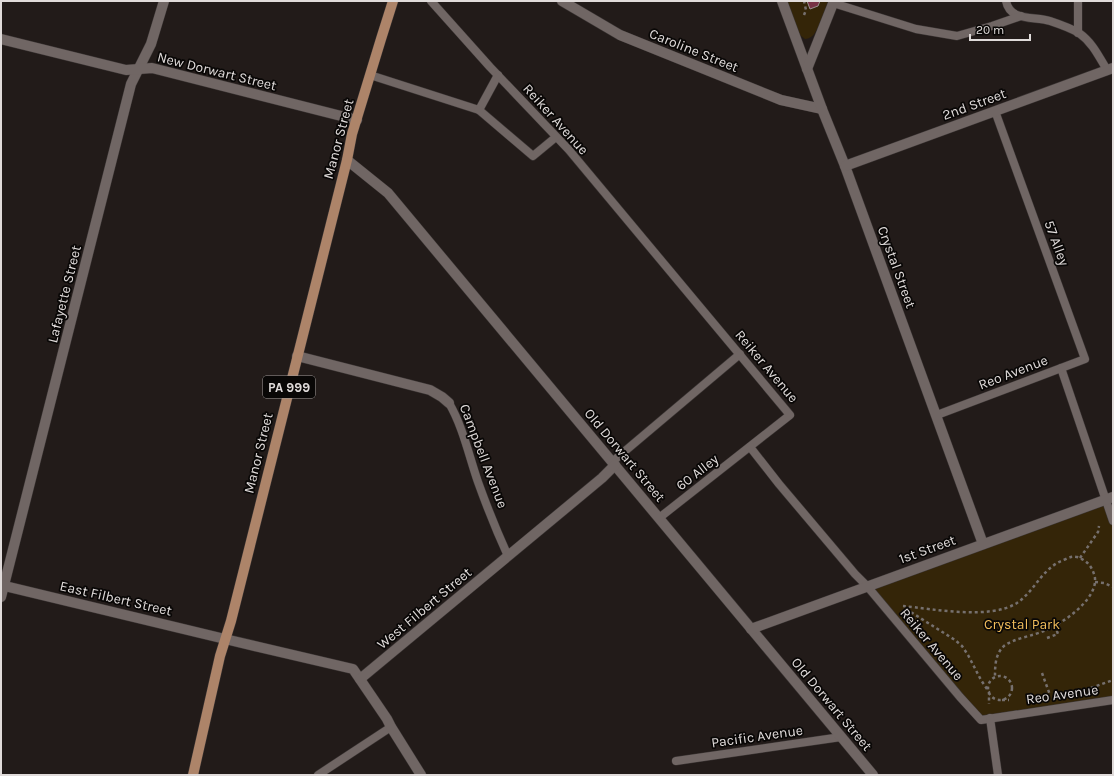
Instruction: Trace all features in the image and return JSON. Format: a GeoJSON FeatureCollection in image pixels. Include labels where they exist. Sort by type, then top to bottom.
{"type":"FeatureCollection","features":[{"type":"Feature","properties":{"kind":"main road","name":"Manor Street"},"geometry":{"type":"LineString","coordinates":[[193,775],[225,639],[231,621],[347,160],[352,134],[393,1]]}},
{"type":"Feature","properties":{"kind":"street","name":"Lafayette Street"},"geometry":{"type":"LineString","coordinates":[[1,596],[2,586],[131,84],[151,44],[164,1]]}},
{"type":"Feature","properties":{"kind":"street","name":"Caroline Street"},"geometry":{"type":"LineString","coordinates":[[562,1],[620,35],[780,100],[822,109]]}},
{"type":"Feature","properties":{"kind":"street","name":"Crystal Street"},"geometry":{"type":"LineString","coordinates":[[782,1],[845,166],[983,544]]}},
{"type":"Feature","properties":{"kind":"street"},"geometry":{"type":"LineString","coordinates":[[807,69],[834,2]]}},
{"type":"Feature","properties":{"kind":"street","name":"New Dorwart Street"},"geometry":{"type":"LineString","coordinates":[[1,39],[126,70],[152,68],[357,120]]}},
{"type":"Feature","properties":{"kind":"street","name":"2nd Street"},"geometry":{"type":"LineString","coordinates":[[845,166],[1110,69]]}},
{"type":"Feature","properties":{"kind":"street","name":"Old Dorwart Street"},"geometry":{"type":"LineString","coordinates":[[347,160],[388,193],[873,775]]}},
{"type":"Feature","properties":{"kind":"street","name":"Campbell Avenue"},"geometry":{"type":"LineString","coordinates":[[297,356],[430,390],[449,403]]}},
{"type":"Feature","properties":{"kind":"street","name":"West Filbert Street"},"geometry":{"type":"LineString","coordinates":[[360,679],[602,478],[614,464]]}},
{"type":"Feature","properties":{"kind":"street","name":"1st Street"},"geometry":{"type":"LineString","coordinates":[[751,629],[1109,498]]}},
{"type":"Feature","properties":{"kind":"street","name":"East Filbert Street"},"geometry":{"type":"LineString","coordinates":[[2,586],[225,639]]}},
{"type":"Feature","properties":{"kind":"street"},"geometry":{"type":"LineString","coordinates":[[225,639],[353,670],[387,719],[421,775]]}},
{"type":"Feature","properties":{"kind":"lane","name":"Reiker Avenue"},"geometry":{"type":"LineString","coordinates":[[431,1],[556,137],[790,415],[750,447],[779,484],[981,720],[1015,714]]}},
{"type":"Feature","properties":{"kind":"lane"},"geometry":{"type":"LineString","coordinates":[[1006,1],[1006,5],[1013,13],[1026,18],[1049,21],[1078,33],[1092,44],[1110,69]]}},
{"type":"Feature","properties":{"kind":"lane"},"geometry":{"type":"LineString","coordinates":[[1078,1],[1078,33]]}},
{"type":"Feature","properties":{"kind":"lane"},"geometry":{"type":"LineString","coordinates":[[834,2],[916,29],[957,36],[1021,16]]}},
{"type":"Feature","properties":{"kind":"lane"},"geometry":{"type":"LineString","coordinates":[[370,75],[479,110],[533,156],[556,137]]}},
{"type":"Feature","properties":{"kind":"lane"},"geometry":{"type":"LineString","coordinates":[[479,110],[498,75]]}},
{"type":"Feature","properties":{"kind":"lane","name":"57 Alley"},"geometry":{"type":"LineString","coordinates":[[995,111],[1085,360],[1061,368]]}},
{"type":"Feature","properties":{"kind":"lane"},"geometry":{"type":"LineString","coordinates":[[614,464],[740,354]]}},
{"type":"Feature","properties":{"kind":"lane","name":"Reo Avenue"},"geometry":{"type":"LineString","coordinates":[[937,415],[1061,368],[1109,498],[1113,521]]}},
{"type":"Feature","properties":{"kind":"lane","name":"Campbell Avenue"},"geometry":{"type":"LineString","coordinates":[[449,403],[462,434],[478,483],[508,556]]}},
{"type":"Feature","properties":{"kind":"lane","name":"60 Alley"},"geometry":{"type":"LineString","coordinates":[[659,518],[750,447]]}},
{"type":"Feature","properties":{"kind":"lane","name":"Reo Avenue"},"geometry":{"type":"LineString","coordinates":[[1015,714],[1113,700]]}},
{"type":"Feature","properties":{"kind":"lane"},"geometry":{"type":"LineString","coordinates":[[990,718],[998,775]]}},
{"type":"Feature","properties":{"kind":"lane"},"geometry":{"type":"LineString","coordinates":[[318,775],[391,727]]}},
{"type":"Feature","properties":{"kind":"lane","name":"Pacific Avenue"},"geometry":{"type":"LineString","coordinates":[[676,761],[841,737]]}},
{"type":"Feature","properties":{"kind":"path"},"geometry":{"type":"LineString","coordinates":[[802,18],[806,10],[804,1]]}},
{"type":"Feature","properties":{"kind":"path"},"geometry":{"type":"LineString","coordinates":[[1080,558],[1098,532],[1109,498]]}},
{"type":"Feature","properties":{"kind":"path"},"geometry":{"type":"LineString","coordinates":[[990,718],[989,692],[989,684],[990,681],[995,677],[1001,676],[1011,682],[1012,690],[1006,699],[1002,700],[994,698],[989,692],[962,646],[902,606],[963,612],[992,611],[1005,608],[1015,604],[1024,597],[1047,570],[1061,560],[1075,556],[1087,562],[1095,576],[1092,592],[1078,608],[1065,619],[1046,631],[1013,641],[1005,645],[999,651],[997,657],[995,677]]}},
{"type":"Feature","properties":{"kind":"path"},"geometry":{"type":"LineString","coordinates":[[1095,582],[1104,583],[1113,588]]}},
{"type":"Feature","properties":{"kind":"path"},"geometry":{"type":"LineString","coordinates":[[1048,638],[1058,634],[1054,626]]}},
{"type":"Feature","properties":{"kind":"path"},"geometry":{"type":"LineString","coordinates":[[1042,673],[1052,702]]}},
{"type":"Feature","properties":{"kind":"green space"},"geometry":{"type":"Polygon","coordinates":[[[787,1],[828,1],[814,35],[805,39],[800,35],[787,1]]]}},
{"type":"Feature","properties":{"kind":"green space","name":"Crystal Park"},"geometry":{"type":"Polygon","coordinates":[[[1105,500],[1113,521],[1113,700],[981,720],[867,586],[1105,500]]]}},
{"type":"Feature","properties":{"kind":"building"},"geometry":{"type":"Polygon","coordinates":[[[807,1],[820,1],[818,6],[810,9],[807,1]]]}}]}
